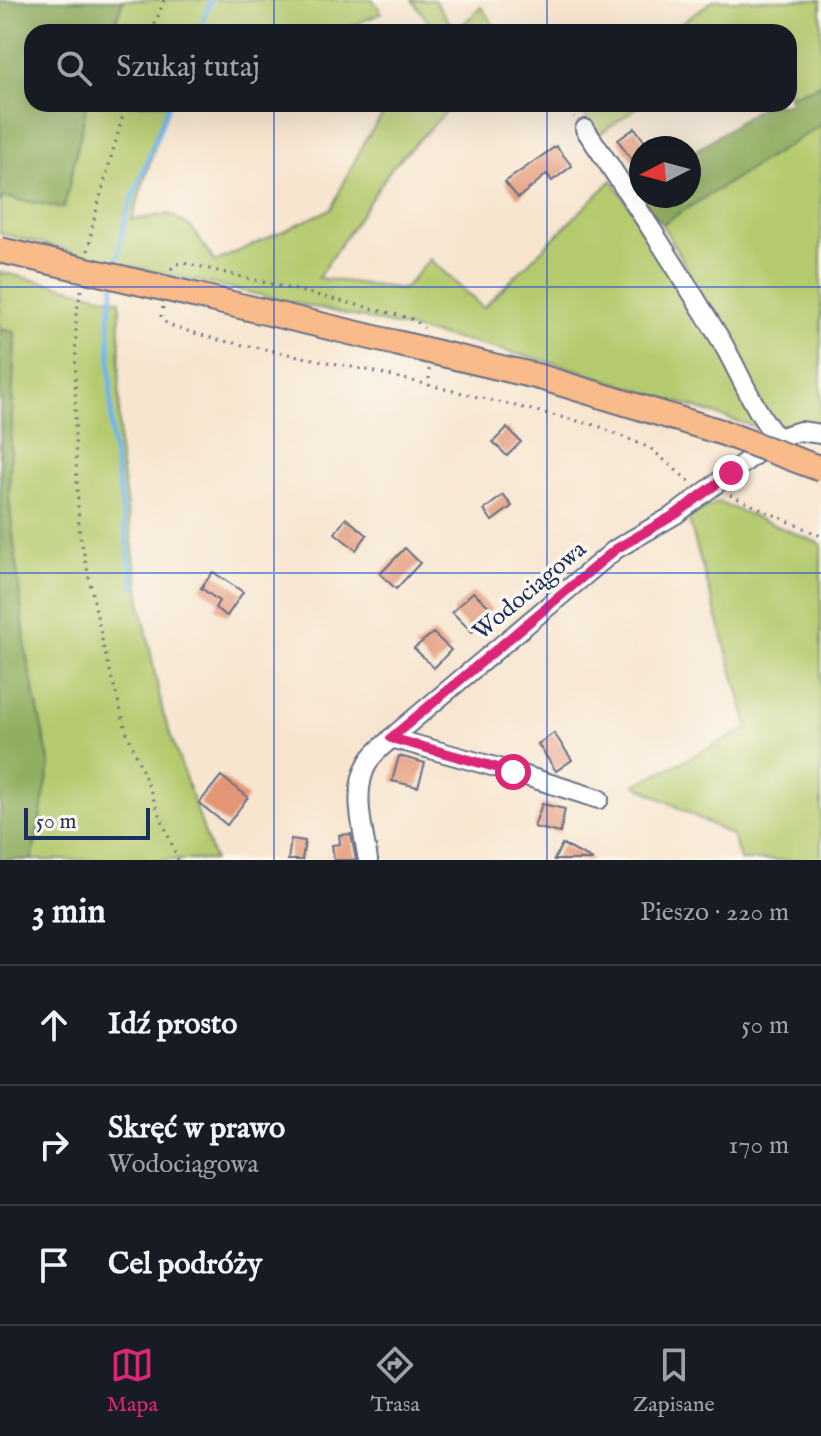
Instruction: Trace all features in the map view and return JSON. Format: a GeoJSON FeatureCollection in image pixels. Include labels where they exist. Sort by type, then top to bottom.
{"type":"FeatureCollection","features":[{"type":"Feature","properties":{"kind":"main road"},"geometry":{"type":"LineString","coordinates":[[0,250],[540,377],[721,432],[821,469]]}},
{"type":"Feature","properties":{"kind":"street"},"geometry":{"type":"LineString","coordinates":[[585,129],[647,220],[721,341],[764,422],[777,438]]}},
{"type":"Feature","properties":{"kind":"street","name":"Wodociągowa"},"geometry":{"type":"LineString","coordinates":[[368,860],[359,807],[361,784],[369,761],[391,738],[616,549],[676,514],[777,438],[800,431],[821,434]]}},
{"type":"Feature","properties":{"kind":"street"},"geometry":{"type":"LineString","coordinates":[[391,738],[599,799]]}},
{"type":"Feature","properties":{"kind":"path"},"geometry":{"type":"LineString","coordinates":[[155,24],[164,0]]}},
{"type":"Feature","properties":{"kind":"path"},"geometry":{"type":"LineString","coordinates":[[87,254],[124,112]]}},
{"type":"Feature","properties":{"kind":"path"},"geometry":{"type":"LineString","coordinates":[[82,284],[76,315],[75,435],[79,530],[104,649],[126,730],[178,860]]}},
{"type":"Feature","properties":{"kind":"path"},"geometry":{"type":"LineString","coordinates":[[718,482],[733,497],[821,536]]}},
{"type":"Feature","properties":{"kind":"green space"},"geometry":{"type":"Polygon","coordinates":[[[0,0],[123,0],[115,24],[24,24],[24,112],[85,112],[64,208],[3,197],[0,204],[0,0]]]}},
{"type":"Feature","properties":{"kind":"green space"},"geometry":{"type":"Polygon","coordinates":[[[123,0],[373,0],[382,13],[356,24],[115,24],[123,0]]]}},
{"type":"Feature","properties":{"kind":"green space"},"geometry":{"type":"Polygon","coordinates":[[[412,0],[434,0],[451,24],[430,24],[412,0]]]}},
{"type":"Feature","properties":{"kind":"green space"},"geometry":{"type":"Polygon","coordinates":[[[714,0],[821,0],[821,84],[797,93],[797,24],[680,24],[714,0]]]}},
{"type":"Feature","properties":{"kind":"green space"},"geometry":{"type":"Polygon","coordinates":[[[481,7],[493,24],[463,24],[481,7]]]}},
{"type":"Feature","properties":{"kind":"green space"},"geometry":{"type":"Polygon","coordinates":[[[821,84],[821,125],[701,200],[701,147],[754,112],[797,112],[797,93],[821,84]]]}},
{"type":"Feature","properties":{"kind":"green space"},"geometry":{"type":"Polygon","coordinates":[[[85,112],[166,112],[132,220],[169,214],[191,227],[215,262],[331,209],[364,142],[385,112],[446,112],[393,166],[318,278],[404,289],[430,259],[483,308],[612,180],[721,341],[758,428],[558,364],[0,233],[0,204],[3,197],[64,208],[85,112]]]}},
{"type":"Feature","properties":{"kind":"green space"},"geometry":{"type":"Polygon","coordinates":[[[583,112],[631,112],[598,135],[583,112]]]}},
{"type":"Feature","properties":{"kind":"green space"},"geometry":{"type":"Polygon","coordinates":[[[821,125],[821,426],[773,425],[662,224],[688,208],[701,208],[701,200],[821,125]]]}},
{"type":"Feature","properties":{"kind":"green space"},"geometry":{"type":"Polygon","coordinates":[[[648,208],[688,208],[662,224],[648,208]]]}},
{"type":"Feature","properties":{"kind":"green space"},"geometry":{"type":"Polygon","coordinates":[[[0,272],[120,300],[119,453],[142,610],[163,713],[214,860],[32,860],[50,765],[27,659],[9,498],[15,333],[0,329],[0,272]]]}},
{"type":"Feature","properties":{"kind":"green space"},"geometry":{"type":"Polygon","coordinates":[[[0,329],[15,332],[9,498],[27,659],[50,765],[32,860],[0,860],[0,329]]]}},
{"type":"Feature","properties":{"kind":"green space"},"geometry":{"type":"Polygon","coordinates":[[[718,502],[821,544],[821,860],[740,860],[733,836],[635,785],[749,728],[688,517],[718,502]]]}},
{"type":"Feature","properties":{"kind":"building"},"geometry":{"type":"Polygon","coordinates":[[[635,128],[641,136],[629,136],[629,156],[618,140],[635,128]]]}},
{"type":"Feature","properties":{"kind":"building"},"geometry":{"type":"Polygon","coordinates":[[[556,146],[572,166],[552,181],[547,174],[518,198],[505,182],[556,146]]]}},
{"type":"Feature","properties":{"kind":"building"},"geometry":{"type":"Polygon","coordinates":[[[507,428],[521,442],[507,456],[493,442],[507,428]]]}},
{"type":"Feature","properties":{"kind":"building"},"geometry":{"type":"Polygon","coordinates":[[[503,495],[512,506],[492,521],[484,510],[503,495]]]}},
{"type":"Feature","properties":{"kind":"building"},"geometry":{"type":"Polygon","coordinates":[[[346,518],[367,535],[356,550],[335,533],[346,518]]]}},
{"type":"Feature","properties":{"kind":"building"},"geometry":{"type":"Polygon","coordinates":[[[405,548],[420,563],[396,589],[380,574],[405,548]]]}},
{"type":"Feature","properties":{"kind":"building"},"geometry":{"type":"Polygon","coordinates":[[[213,572],[243,592],[227,616],[215,608],[219,601],[201,588],[213,572]]]}},
{"type":"Feature","properties":{"kind":"building"},"geometry":{"type":"Polygon","coordinates":[[[473,592],[492,609],[472,632],[452,612],[473,592]]]}},
{"type":"Feature","properties":{"kind":"building"},"geometry":{"type":"Polygon","coordinates":[[[433,633],[451,650],[434,668],[414,648],[433,633]]]}},
{"type":"Feature","properties":{"kind":"building"},"geometry":{"type":"Polygon","coordinates":[[[554,733],[572,760],[556,771],[538,744],[554,733]]]}},
{"type":"Feature","properties":{"kind":"building"},"geometry":{"type":"Polygon","coordinates":[[[399,756],[425,763],[418,787],[392,781],[399,756]]]}},
{"type":"Feature","properties":{"kind":"building"},"geometry":{"type":"Polygon","coordinates":[[[221,776],[248,797],[227,825],[199,803],[221,776]]]}},
{"type":"Feature","properties":{"kind":"building"},"geometry":{"type":"Polygon","coordinates":[[[542,804],[565,809],[560,833],[534,827],[542,804]]]}},
{"type":"Feature","properties":{"kind":"building"},"geometry":{"type":"Polygon","coordinates":[[[351,834],[356,860],[334,860],[332,845],[340,844],[339,835],[351,834]]]}},
{"type":"Feature","properties":{"kind":"building"},"geometry":{"type":"Polygon","coordinates":[[[291,839],[305,841],[302,860],[288,860],[291,839]]]}},
{"type":"Feature","properties":{"kind":"building"},"geometry":{"type":"Polygon","coordinates":[[[562,844],[593,860],[554,860],[562,844]]]}},
{"type":"Feature","properties":{"kind":"waterway"},"geometry":{"type":"LineString","coordinates":[[201,24],[211,0]]}},
{"type":"Feature","properties":{"kind":"waterway"},"geometry":{"type":"LineString","coordinates":[[115,270],[126,216],[166,112]]}},
{"type":"Feature","properties":{"kind":"waterway"},"geometry":{"type":"LineString","coordinates":[[114,284],[109,319],[112,442],[134,588]]}},
{"type":"Feature","properties":{"kind":"route"},"geometry":{"type":"LineString","coordinates":[[513,772],[391,738],[616,549],[676,514],[731,473]]}}]}
